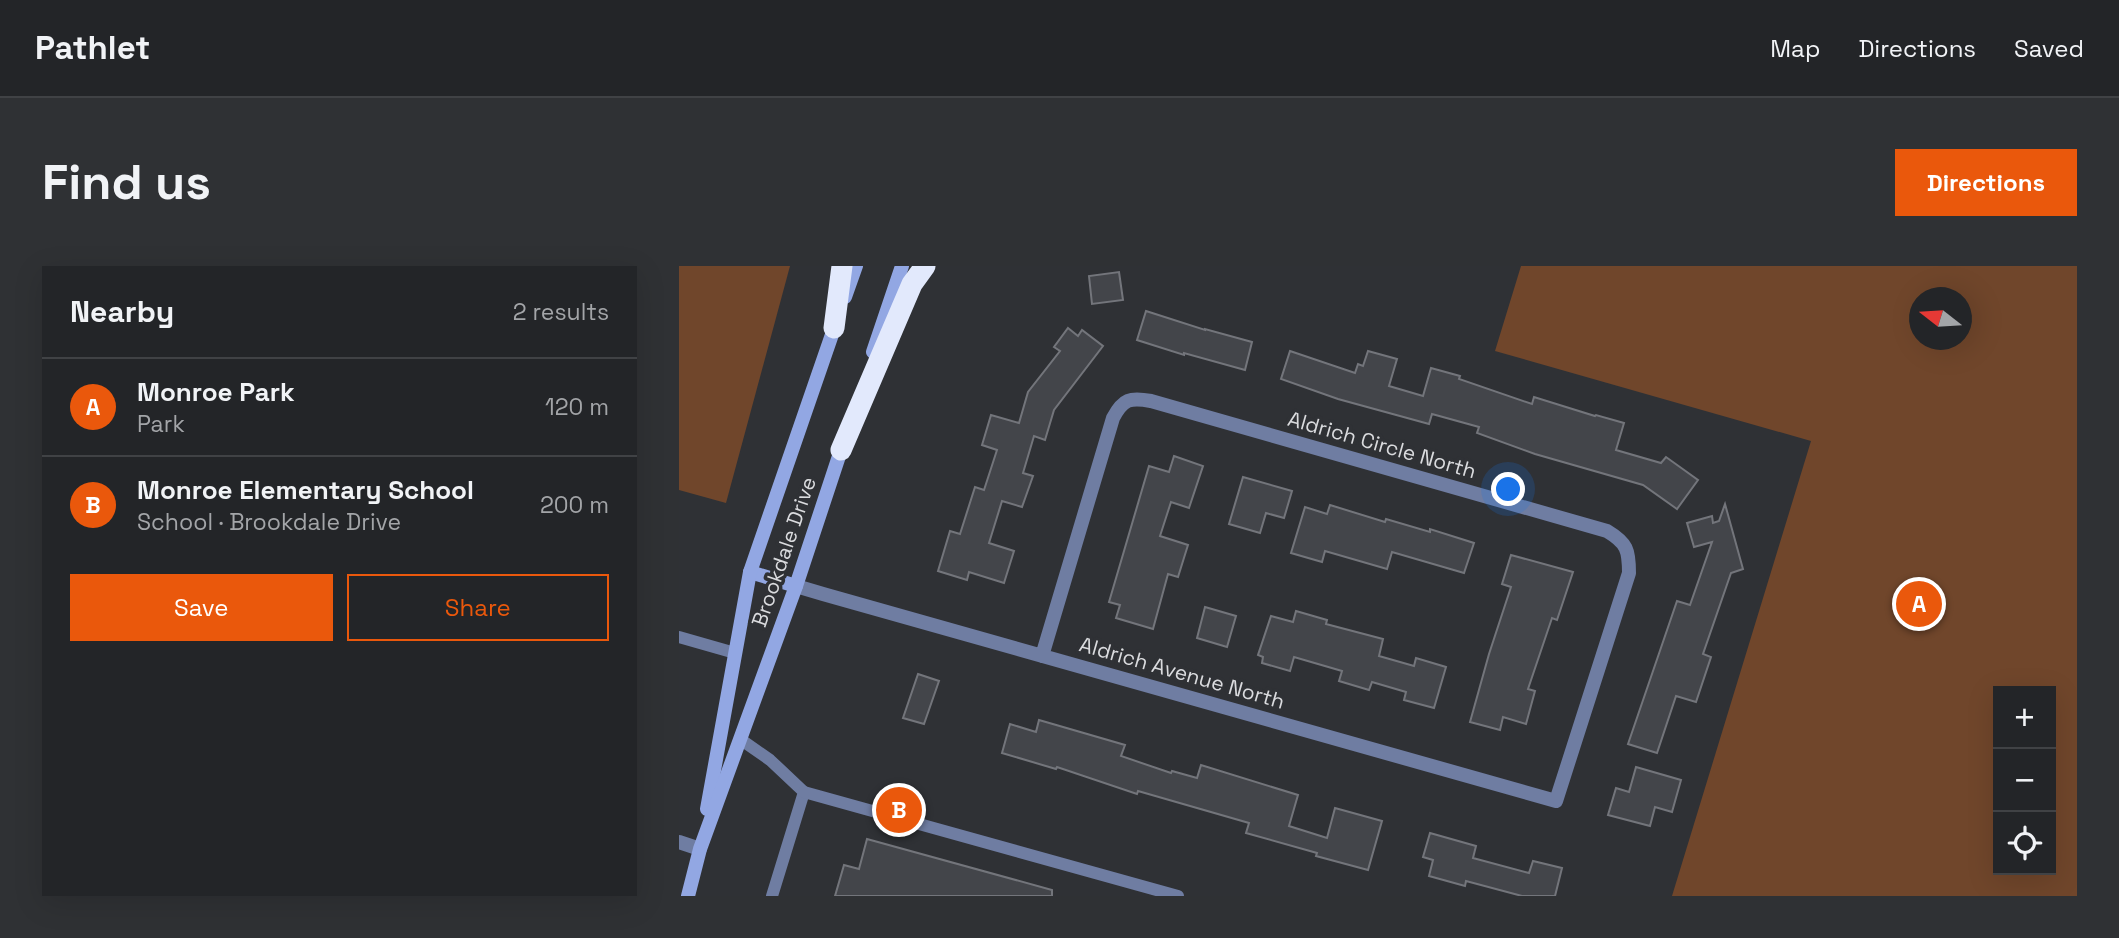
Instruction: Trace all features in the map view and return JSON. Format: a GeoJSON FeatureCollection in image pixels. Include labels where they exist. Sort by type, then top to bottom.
{"type":"FeatureCollection","features":[{"type":"Feature","properties":{"kind":"highway"},"geometry":{"type":"LineString","coordinates":[[834,328],[842,266]]}},
{"type":"Feature","properties":{"kind":"highway"},"geometry":{"type":"LineString","coordinates":[[841,450],[912,284],[925,266]]}},
{"type":"Feature","properties":{"kind":"street","name":"Brookdale Drive"},"geometry":{"type":"LineString","coordinates":[[688,896],[700,849],[750,572],[856,266]]}},
{"type":"Feature","properties":{"kind":"street","name":"Brookdale Drive"},"geometry":{"type":"LineString","coordinates":[[700,849],[796,586],[901,266]]}},
{"type":"Feature","properties":{"kind":"street","name":"Aldrich Circle North"},"geometry":{"type":"LineString","coordinates":[[1042,656],[1113,418],[1120,404],[1135,398],[1151,401],[1607,531],[1622,540],[1629,555],[1629,573],[1556,801]]}},
{"type":"Feature","properties":{"kind":"street"},"geometry":{"type":"LineString","coordinates":[[750,572],[796,586]]}},
{"type":"Feature","properties":{"kind":"street","name":"Aldrich Avenue North"},"geometry":{"type":"LineString","coordinates":[[796,586],[1556,801]]}},
{"type":"Feature","properties":{"kind":"street"},"geometry":{"type":"LineString","coordinates":[[679,842],[700,849]]}},
{"type":"Feature","properties":{"kind":"lane"},"geometry":{"type":"LineString","coordinates":[[679,637],[735,653]]}},
{"type":"Feature","properties":{"kind":"lane"},"geometry":{"type":"LineString","coordinates":[[740,739],[770,760],[804,792],[1178,896]]}},
{"type":"Feature","properties":{"kind":"lane"},"geometry":{"type":"LineString","coordinates":[[772,896],[804,792]]}},
{"type":"Feature","properties":{"kind":"shaded area"},"geometry":{"type":"Polygon","coordinates":[[[679,266],[790,266],[726,503],[679,490],[679,266]]]}},
{"type":"Feature","properties":{"kind":"shaded area"},"geometry":{"type":"Polygon","coordinates":[[[1521,266],[2077,266],[2077,896],[1672,896],[1811,441],[1495,351],[1521,266]]]}},
{"type":"Feature","properties":{"kind":"building"},"geometry":{"type":"Polygon","coordinates":[[[1119,272],[1123,300],[1092,304],[1089,276],[1119,272]]]}},
{"type":"Feature","properties":{"kind":"building"},"geometry":{"type":"Polygon","coordinates":[[[1146,311],[1252,342],[1245,370],[1137,340],[1146,311]]]}},
{"type":"Feature","properties":{"kind":"building"},"geometry":{"type":"Polygon","coordinates":[[[1068,328],[1078,336],[1082,330],[1103,346],[1054,410],[1045,440],[1034,436],[1023,473],[1033,476],[1022,507],[1002,501],[989,543],[1014,551],[1004,583],[969,572],[967,580],[938,571],[950,531],[960,534],[975,487],[984,490],[997,450],[982,445],[991,415],[1019,423],[1028,392],[1060,351],[1054,347],[1068,328]]]}},
{"type":"Feature","properties":{"kind":"building"},"geometry":{"type":"Polygon","coordinates":[[[1290,351],[1355,373],[1358,364],[1363,366],[1368,351],[1397,359],[1389,386],[1423,396],[1431,368],[1460,376],[1459,379],[1532,404],[1534,397],[1624,423],[1616,450],[1661,463],[1666,457],[1698,480],[1677,509],[1643,485],[1535,454],[1477,433],[1479,427],[1432,414],[1429,424],[1338,399],[1281,379],[1290,351]]]}},
{"type":"Feature","properties":{"kind":"building"},"geometry":{"type":"Polygon","coordinates":[[[1174,456],[1203,466],[1189,508],[1171,502],[1160,536],[1188,545],[1178,577],[1168,574],[1153,629],[1116,618],[1120,605],[1109,602],[1149,466],[1169,472],[1174,456]]]}},
{"type":"Feature","properties":{"kind":"building"},"geometry":{"type":"Polygon","coordinates":[[[1243,477],[1292,491],[1284,518],[1266,513],[1260,533],[1229,524],[1243,477]]]}},
{"type":"Feature","properties":{"kind":"building"},"geometry":{"type":"Polygon","coordinates":[[[1725,504],[1743,569],[1731,573],[1703,654],[1711,657],[1696,702],[1676,696],[1657,753],[1628,744],[1677,601],[1690,605],[1712,542],[1694,547],[1687,523],[1712,516],[1713,523],[1719,521],[1725,504]]]}},
{"type":"Feature","properties":{"kind":"building"},"geometry":{"type":"Polygon","coordinates":[[[1330,505],[1385,522],[1386,519],[1430,532],[1430,529],[1474,543],[1464,573],[1392,552],[1387,569],[1325,551],[1322,562],[1291,553],[1305,507],[1327,514],[1330,505]]]}},
{"type":"Feature","properties":{"kind":"building"},"geometry":{"type":"Polygon","coordinates":[[[1511,555],[1573,572],[1557,620],[1552,618],[1528,689],[1535,691],[1526,724],[1503,717],[1500,730],[1470,722],[1511,587],[1502,584],[1511,555]]]}},
{"type":"Feature","properties":{"kind":"building"},"geometry":{"type":"Polygon","coordinates":[[[1205,607],[1236,616],[1227,647],[1197,638],[1205,607]]]}},
{"type":"Feature","properties":{"kind":"building"},"geometry":{"type":"Polygon","coordinates":[[[1296,611],[1327,620],[1326,624],[1383,639],[1379,656],[1414,666],[1416,658],[1446,667],[1434,708],[1404,700],[1406,692],[1372,682],[1369,690],[1339,681],[1342,671],[1294,657],[1290,671],[1262,663],[1263,657],[1258,655],[1271,616],[1293,622],[1296,611]]]}},
{"type":"Feature","properties":{"kind":"building"},"geometry":{"type":"Polygon","coordinates":[[[918,674],[939,681],[924,724],[903,718],[918,674]]]}},
{"type":"Feature","properties":{"kind":"building"},"geometry":{"type":"Polygon","coordinates":[[[1039,720],[1125,745],[1121,756],[1171,773],[1172,771],[1197,778],[1201,765],[1298,795],[1289,826],[1327,838],[1335,808],[1382,821],[1368,870],[1246,833],[1249,823],[1138,791],[1137,794],[1057,767],[1056,769],[1002,753],[1010,724],[1036,732],[1039,720]]]}},
{"type":"Feature","properties":{"kind":"building"},"geometry":{"type":"Polygon","coordinates":[[[1636,767],[1681,780],[1672,812],[1655,807],[1650,826],[1608,815],[1616,788],[1629,792],[1636,767]]]}},
{"type":"Feature","properties":{"kind":"building"},"geometry":{"type":"Polygon","coordinates":[[[1430,833],[1476,846],[1473,858],[1529,873],[1533,861],[1562,868],[1555,896],[1522,896],[1466,881],[1465,886],[1429,876],[1433,860],[1423,857],[1430,833]]]}},
{"type":"Feature","properties":{"kind":"building"},"geometry":{"type":"Polygon","coordinates":[[[867,839],[1052,890],[1052,896],[835,896],[844,865],[859,869],[867,839]]]}},
{"type":"Feature","properties":{"kind":"place","name":"Monroe Park"},"geometry":{"type":"Point","coordinates":[1919,604]}},
{"type":"Feature","properties":{"kind":"place","name":"Monroe Elementary School"},"geometry":{"type":"Point","coordinates":[899,810]}}]}
